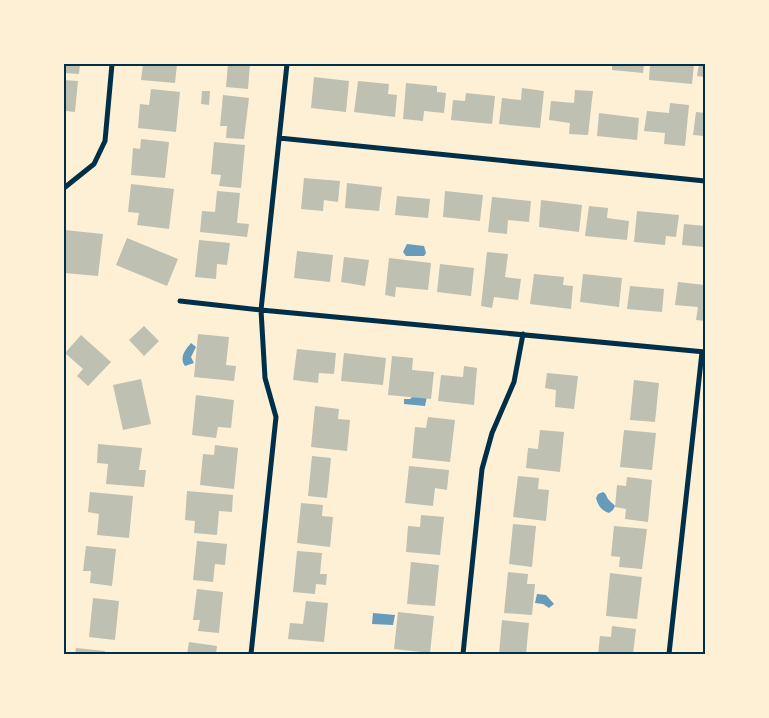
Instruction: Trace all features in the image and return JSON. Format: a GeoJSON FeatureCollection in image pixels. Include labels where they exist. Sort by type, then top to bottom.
{"type":"FeatureCollection","features":[{"type":"Feature","properties":{"kind":"street"},"geometry":{"type":"LineString","coordinates":[[64,188],[94,164],[105,141],[112,64]]}},
{"type":"Feature","properties":{"kind":"street"},"geometry":{"type":"LineString","coordinates":[[251,654],[276,417],[265,378],[261,310],[286,64]]}},
{"type":"Feature","properties":{"kind":"street"},"geometry":{"type":"LineString","coordinates":[[279,138],[705,181]]}},
{"type":"Feature","properties":{"kind":"street"},"geometry":{"type":"LineString","coordinates":[[180,301],[703,352],[669,654]]}},
{"type":"Feature","properties":{"kind":"street"},"geometry":{"type":"LineString","coordinates":[[463,654],[482,469],[492,433],[514,382],[523,334]]}},
{"type":"Feature","properties":{"kind":"water"},"geometry":{"type":"Polygon","coordinates":[[[407,244],[424,246],[426,253],[424,256],[406,256],[403,252],[407,244]]]}},
{"type":"Feature","properties":{"kind":"water"},"geometry":{"type":"Polygon","coordinates":[[[191,343],[196,347],[191,357],[194,363],[185,366],[183,357],[191,343]]]}},
{"type":"Feature","properties":{"kind":"water"},"geometry":{"type":"Polygon","coordinates":[[[427,396],[425,406],[404,404],[404,399],[427,396]]]}},
{"type":"Feature","properties":{"kind":"water"},"geometry":{"type":"Polygon","coordinates":[[[603,492],[615,506],[609,513],[602,509],[596,498],[598,494],[603,492]]]}},
{"type":"Feature","properties":{"kind":"water"},"geometry":{"type":"Polygon","coordinates":[[[537,594],[546,595],[554,604],[549,608],[543,604],[535,603],[537,594]]]}},
{"type":"Feature","properties":{"kind":"water"},"geometry":{"type":"Polygon","coordinates":[[[373,613],[395,615],[393,625],[372,624],[373,613]]]}},
{"type":"Feature","properties":{"kind":"building"},"geometry":{"type":"Polygon","coordinates":[[[64,64],[80,64],[79,74],[64,73],[64,64]]]}},
{"type":"Feature","properties":{"kind":"building"},"geometry":{"type":"Polygon","coordinates":[[[143,64],[177,64],[175,83],[141,80],[143,64]]]}},
{"type":"Feature","properties":{"kind":"building"},"geometry":{"type":"Polygon","coordinates":[[[228,64],[250,64],[248,89],[226,87],[228,64]]]}},
{"type":"Feature","properties":{"kind":"building"},"geometry":{"type":"Polygon","coordinates":[[[612,64],[644,64],[643,73],[612,70],[612,64]]]}},
{"type":"Feature","properties":{"kind":"building"},"geometry":{"type":"Polygon","coordinates":[[[650,64],[694,64],[692,84],[649,80],[650,64]]]}},
{"type":"Feature","properties":{"kind":"building"},"geometry":{"type":"Polygon","coordinates":[[[699,64],[705,64],[705,77],[697,76],[699,64]]]}},
{"type":"Feature","properties":{"kind":"building"},"geometry":{"type":"Polygon","coordinates":[[[314,77],[349,81],[346,112],[311,108],[314,77]]]}},
{"type":"Feature","properties":{"kind":"building"},"geometry":{"type":"Polygon","coordinates":[[[64,80],[78,81],[75,112],[66,111],[65,121],[64,121],[64,80]]]}},
{"type":"Feature","properties":{"kind":"building"},"geometry":{"type":"Polygon","coordinates":[[[358,81],[389,84],[388,94],[397,95],[395,117],[354,112],[358,81]]]}},
{"type":"Feature","properties":{"kind":"building"},"geometry":{"type":"Polygon","coordinates":[[[406,83],[437,86],[437,92],[446,93],[444,113],[424,111],[423,121],[403,119],[406,83]]]}},
{"type":"Feature","properties":{"kind":"building"},"geometry":{"type":"Polygon","coordinates":[[[522,88],[544,91],[540,128],[499,124],[502,98],[521,100],[522,88]]]}},
{"type":"Feature","properties":{"kind":"building"},"geometry":{"type":"Polygon","coordinates":[[[151,89],[180,92],[176,132],[138,128],[140,104],[149,105],[151,89]]]}},
{"type":"Feature","properties":{"kind":"building"},"geometry":{"type":"Polygon","coordinates":[[[575,90],[593,91],[588,135],[569,134],[570,123],[549,120],[551,101],[574,103],[575,90]]]}},
{"type":"Feature","properties":{"kind":"building"},"geometry":{"type":"Polygon","coordinates":[[[202,91],[210,91],[209,105],[201,104],[202,91]]]}},
{"type":"Feature","properties":{"kind":"building"},"geometry":{"type":"Polygon","coordinates":[[[466,93],[495,96],[492,124],[451,120],[453,100],[465,101],[466,93]]]}},
{"type":"Feature","properties":{"kind":"building"},"geometry":{"type":"Polygon","coordinates":[[[223,95],[249,98],[244,139],[226,138],[227,126],[220,126],[223,95]]]}},
{"type":"Feature","properties":{"kind":"building"},"geometry":{"type":"Polygon","coordinates":[[[670,103],[689,105],[685,146],[664,144],[665,133],[644,131],[647,111],[669,113],[670,103]]]}},
{"type":"Feature","properties":{"kind":"building"},"geometry":{"type":"Polygon","coordinates":[[[696,112],[705,113],[705,136],[693,135],[696,112]]]}},
{"type":"Feature","properties":{"kind":"building"},"geometry":{"type":"Polygon","coordinates":[[[599,113],[639,118],[637,140],[597,136],[599,113]]]}},
{"type":"Feature","properties":{"kind":"building"},"geometry":{"type":"Polygon","coordinates":[[[141,139],[169,142],[165,178],[131,175],[133,148],[140,149],[141,139]]]}},
{"type":"Feature","properties":{"kind":"building"},"geometry":{"type":"Polygon","coordinates":[[[214,142],[245,145],[241,188],[219,186],[221,175],[211,174],[214,142]]]}},
{"type":"Feature","properties":{"kind":"building"},"geometry":{"type":"Polygon","coordinates":[[[304,178],[340,181],[338,202],[324,200],[323,211],[301,209],[304,178]]]}},
{"type":"Feature","properties":{"kind":"building"},"geometry":{"type":"Polygon","coordinates":[[[347,183],[382,187],[379,211],[345,208],[347,183]]]}},
{"type":"Feature","properties":{"kind":"building"},"geometry":{"type":"Polygon","coordinates":[[[131,184],[174,189],[169,229],[137,225],[139,213],[128,212],[131,184]]]}},
{"type":"Feature","properties":{"kind":"building"},"geometry":{"type":"Polygon","coordinates":[[[217,191],[240,193],[237,223],[249,224],[247,237],[200,232],[202,211],[215,212],[217,191]]]}},
{"type":"Feature","properties":{"kind":"building"},"geometry":{"type":"Polygon","coordinates":[[[445,191],[483,195],[480,221],[443,217],[445,191]]]}},
{"type":"Feature","properties":{"kind":"building"},"geometry":{"type":"Polygon","coordinates":[[[397,196],[430,199],[428,218],[395,215],[397,196]]]}},
{"type":"Feature","properties":{"kind":"building"},"geometry":{"type":"Polygon","coordinates":[[[492,197],[531,201],[529,222],[508,220],[507,234],[488,232],[492,197]]]}},
{"type":"Feature","properties":{"kind":"building"},"geometry":{"type":"Polygon","coordinates":[[[541,200],[582,205],[579,232],[539,227],[541,200]]]}},
{"type":"Feature","properties":{"kind":"building"},"geometry":{"type":"Polygon","coordinates":[[[589,206],[608,208],[607,218],[629,221],[627,240],[585,236],[589,206]]]}},
{"type":"Feature","properties":{"kind":"building"},"geometry":{"type":"Polygon","coordinates":[[[637,211],[679,215],[676,237],[666,236],[665,245],[634,242],[637,211]]]}},
{"type":"Feature","properties":{"kind":"building"},"geometry":{"type":"Polygon","coordinates":[[[684,224],[705,226],[705,247],[682,245],[684,224]]]}},
{"type":"Feature","properties":{"kind":"building"},"geometry":{"type":"Polygon","coordinates":[[[64,230],[103,234],[98,276],[64,273],[64,230]]]}},
{"type":"Feature","properties":{"kind":"building"},"geometry":{"type":"Polygon","coordinates":[[[127,238],[178,259],[167,286],[116,265],[127,238]]]}},
{"type":"Feature","properties":{"kind":"building"},"geometry":{"type":"Polygon","coordinates":[[[199,240],[230,243],[227,265],[217,264],[216,279],[195,277],[199,240]]]}},
{"type":"Feature","properties":{"kind":"building"},"geometry":{"type":"Polygon","coordinates":[[[297,251],[333,255],[330,282],[294,278],[297,251]]]}},
{"type":"Feature","properties":{"kind":"building"},"geometry":{"type":"Polygon","coordinates":[[[487,252],[508,254],[505,277],[521,279],[518,300],[494,297],[492,308],[481,306],[487,252]]]}},
{"type":"Feature","properties":{"kind":"building"},"geometry":{"type":"Polygon","coordinates":[[[344,257],[369,260],[365,286],[341,282],[344,257]]]}},
{"type":"Feature","properties":{"kind":"building"},"geometry":{"type":"Polygon","coordinates":[[[389,258],[431,263],[428,290],[396,287],[395,297],[385,295],[389,258]]]}},
{"type":"Feature","properties":{"kind":"building"},"geometry":{"type":"Polygon","coordinates":[[[440,264],[474,268],[471,296],[437,292],[440,264]]]}},
{"type":"Feature","properties":{"kind":"building"},"geometry":{"type":"Polygon","coordinates":[[[534,274],[564,277],[563,285],[573,286],[571,309],[530,304],[534,274]]]}},
{"type":"Feature","properties":{"kind":"building"},"geometry":{"type":"Polygon","coordinates":[[[583,274],[622,278],[619,307],[580,302],[583,274]]]}},
{"type":"Feature","properties":{"kind":"building"},"geometry":{"type":"Polygon","coordinates":[[[678,282],[705,285],[705,321],[696,320],[698,307],[675,305],[678,282]]]}},
{"type":"Feature","properties":{"kind":"building"},"geometry":{"type":"Polygon","coordinates":[[[630,286],[664,289],[662,312],[627,309],[630,286]]]}},
{"type":"Feature","properties":{"kind":"building"},"geometry":{"type":"Polygon","coordinates":[[[144,326],[159,341],[144,356],[129,340],[144,326]]]}},
{"type":"Feature","properties":{"kind":"building"},"geometry":{"type":"Polygon","coordinates":[[[198,334],[229,337],[226,365],[236,366],[234,381],[194,377],[198,334]]]}},
{"type":"Feature","properties":{"kind":"building"},"geometry":{"type":"Polygon","coordinates":[[[81,335],[111,362],[88,386],[77,376],[83,369],[65,353],[81,335]]]}},
{"type":"Feature","properties":{"kind":"building"},"geometry":{"type":"Polygon","coordinates":[[[297,349],[336,353],[334,374],[319,373],[318,383],[293,380],[297,349]]]}},
{"type":"Feature","properties":{"kind":"building"},"geometry":{"type":"Polygon","coordinates":[[[344,353],[386,358],[383,385],[341,381],[344,353]]]}},
{"type":"Feature","properties":{"kind":"building"},"geometry":{"type":"Polygon","coordinates":[[[392,356],[413,358],[412,370],[434,372],[431,399],[388,395],[392,356]]]}},
{"type":"Feature","properties":{"kind":"building"},"geometry":{"type":"Polygon","coordinates":[[[464,366],[477,368],[474,405],[438,401],[441,375],[463,377],[464,366]]]}},
{"type":"Feature","properties":{"kind":"building"},"geometry":{"type":"Polygon","coordinates":[[[547,373],[578,376],[574,409],[555,407],[556,390],[545,388],[547,373]]]}},
{"type":"Feature","properties":{"kind":"building"},"geometry":{"type":"Polygon","coordinates":[[[141,379],[151,424],[123,430],[113,385],[141,379]]]}},
{"type":"Feature","properties":{"kind":"building"},"geometry":{"type":"Polygon","coordinates":[[[634,380],[659,383],[655,422],[630,420],[634,380]]]}},
{"type":"Feature","properties":{"kind":"building"},"geometry":{"type":"Polygon","coordinates":[[[196,395],[234,400],[231,428],[218,427],[216,438],[192,435],[196,395]]]}},
{"type":"Feature","properties":{"kind":"building"},"geometry":{"type":"Polygon","coordinates":[[[315,406],[339,409],[338,419],[350,420],[347,451],[311,447],[315,406]]]}},
{"type":"Feature","properties":{"kind":"building"},"geometry":{"type":"Polygon","coordinates":[[[428,417],[455,420],[450,462],[412,458],[415,427],[426,428],[428,417]]]}},
{"type":"Feature","properties":{"kind":"building"},"geometry":{"type":"Polygon","coordinates":[[[540,430],[564,432],[560,472],[526,468],[528,448],[538,449],[540,430]]]}},
{"type":"Feature","properties":{"kind":"building"},"geometry":{"type":"Polygon","coordinates":[[[624,430],[656,433],[652,470],[620,467],[624,430]]]}},
{"type":"Feature","properties":{"kind":"building"},"geometry":{"type":"Polygon","coordinates":[[[98,444],[142,448],[139,470],[146,470],[144,487],[106,484],[108,464],[97,463],[98,444]]]}},
{"type":"Feature","properties":{"kind":"building"},"geometry":{"type":"Polygon","coordinates":[[[215,445],[238,448],[234,489],[200,485],[203,454],[214,455],[215,445]]]}},
{"type":"Feature","properties":{"kind":"building"},"geometry":{"type":"Polygon","coordinates":[[[312,456],[331,458],[327,498],[308,496],[312,456]]]}},
{"type":"Feature","properties":{"kind":"building"},"geometry":{"type":"Polygon","coordinates":[[[409,466],[449,470],[447,490],[435,488],[433,506],[405,503],[409,466]]]}},
{"type":"Feature","properties":{"kind":"building"},"geometry":{"type":"Polygon","coordinates":[[[518,476],[539,478],[538,489],[549,490],[546,521],[513,517],[518,476]]]}},
{"type":"Feature","properties":{"kind":"building"},"geometry":{"type":"Polygon","coordinates":[[[627,477],[652,480],[648,522],[625,519],[626,509],[615,507],[617,485],[626,486],[627,477]]]}},
{"type":"Feature","properties":{"kind":"building"},"geometry":{"type":"Polygon","coordinates":[[[187,491],[233,495],[232,512],[219,511],[217,535],[194,533],[195,521],[185,520],[187,491]]]}},
{"type":"Feature","properties":{"kind":"building"},"geometry":{"type":"Polygon","coordinates":[[[90,492],[133,496],[129,538],[97,535],[99,514],[88,512],[90,492]]]}},
{"type":"Feature","properties":{"kind":"building"},"geometry":{"type":"Polygon","coordinates":[[[301,503],[323,505],[322,516],[333,517],[330,547],[297,543],[301,503]]]}},
{"type":"Feature","properties":{"kind":"building"},"geometry":{"type":"Polygon","coordinates":[[[421,515],[444,517],[440,555],[406,552],[408,526],[420,527],[421,515]]]}},
{"type":"Feature","properties":{"kind":"building"},"geometry":{"type":"Polygon","coordinates":[[[513,524],[536,526],[532,567],[509,564],[513,524]]]}},
{"type":"Feature","properties":{"kind":"building"},"geometry":{"type":"Polygon","coordinates":[[[614,526],[647,529],[642,569],[619,567],[620,557],[611,556],[614,526]]]}},
{"type":"Feature","properties":{"kind":"building"},"geometry":{"type":"Polygon","coordinates":[[[197,541],[227,544],[225,565],[215,564],[213,582],[193,580],[197,541]]]}},
{"type":"Feature","properties":{"kind":"building"},"geometry":{"type":"Polygon","coordinates":[[[86,546],[116,549],[112,586],[90,583],[91,571],[83,571],[86,546]]]}},
{"type":"Feature","properties":{"kind":"building"},"geometry":{"type":"Polygon","coordinates":[[[297,551],[322,553],[320,574],[327,574],[326,585],[316,584],[315,594],[293,592],[297,551]]]}},
{"type":"Feature","properties":{"kind":"building"},"geometry":{"type":"Polygon","coordinates":[[[411,562],[439,565],[435,606],[407,604],[411,562]]]}},
{"type":"Feature","properties":{"kind":"building"},"geometry":{"type":"Polygon","coordinates":[[[508,572],[528,574],[527,584],[535,584],[532,615],[504,613],[508,572]]]}},
{"type":"Feature","properties":{"kind":"building"},"geometry":{"type":"Polygon","coordinates":[[[610,573],[642,577],[637,619],[606,616],[610,573]]]}},
{"type":"Feature","properties":{"kind":"building"},"geometry":{"type":"Polygon","coordinates":[[[197,589],[223,592],[219,633],[198,631],[200,620],[193,620],[197,589]]]}},
{"type":"Feature","properties":{"kind":"building"},"geometry":{"type":"Polygon","coordinates":[[[93,598],[119,601],[115,640],[89,637],[93,598]]]}},
{"type":"Feature","properties":{"kind":"building"},"geometry":{"type":"Polygon","coordinates":[[[306,601],[328,603],[324,642],[288,639],[290,623],[303,624],[306,601]]]}},
{"type":"Feature","properties":{"kind":"building"},"geometry":{"type":"Polygon","coordinates":[[[398,612],[434,616],[430,653],[394,649],[398,612]]]}},
{"type":"Feature","properties":{"kind":"building"},"geometry":{"type":"Polygon","coordinates":[[[502,620],[529,623],[526,654],[499,654],[502,620]]]}},
{"type":"Feature","properties":{"kind":"building"},"geometry":{"type":"Polygon","coordinates":[[[612,626],[636,629],[633,654],[598,654],[600,636],[611,637],[612,626]]]}},
{"type":"Feature","properties":{"kind":"building"},"geometry":{"type":"Polygon","coordinates":[[[189,642],[217,646],[216,654],[187,654],[189,642]]]}},
{"type":"Feature","properties":{"kind":"building"},"geometry":{"type":"Polygon","coordinates":[[[76,648],[105,651],[104,654],[75,654],[76,648]]]}}]}
